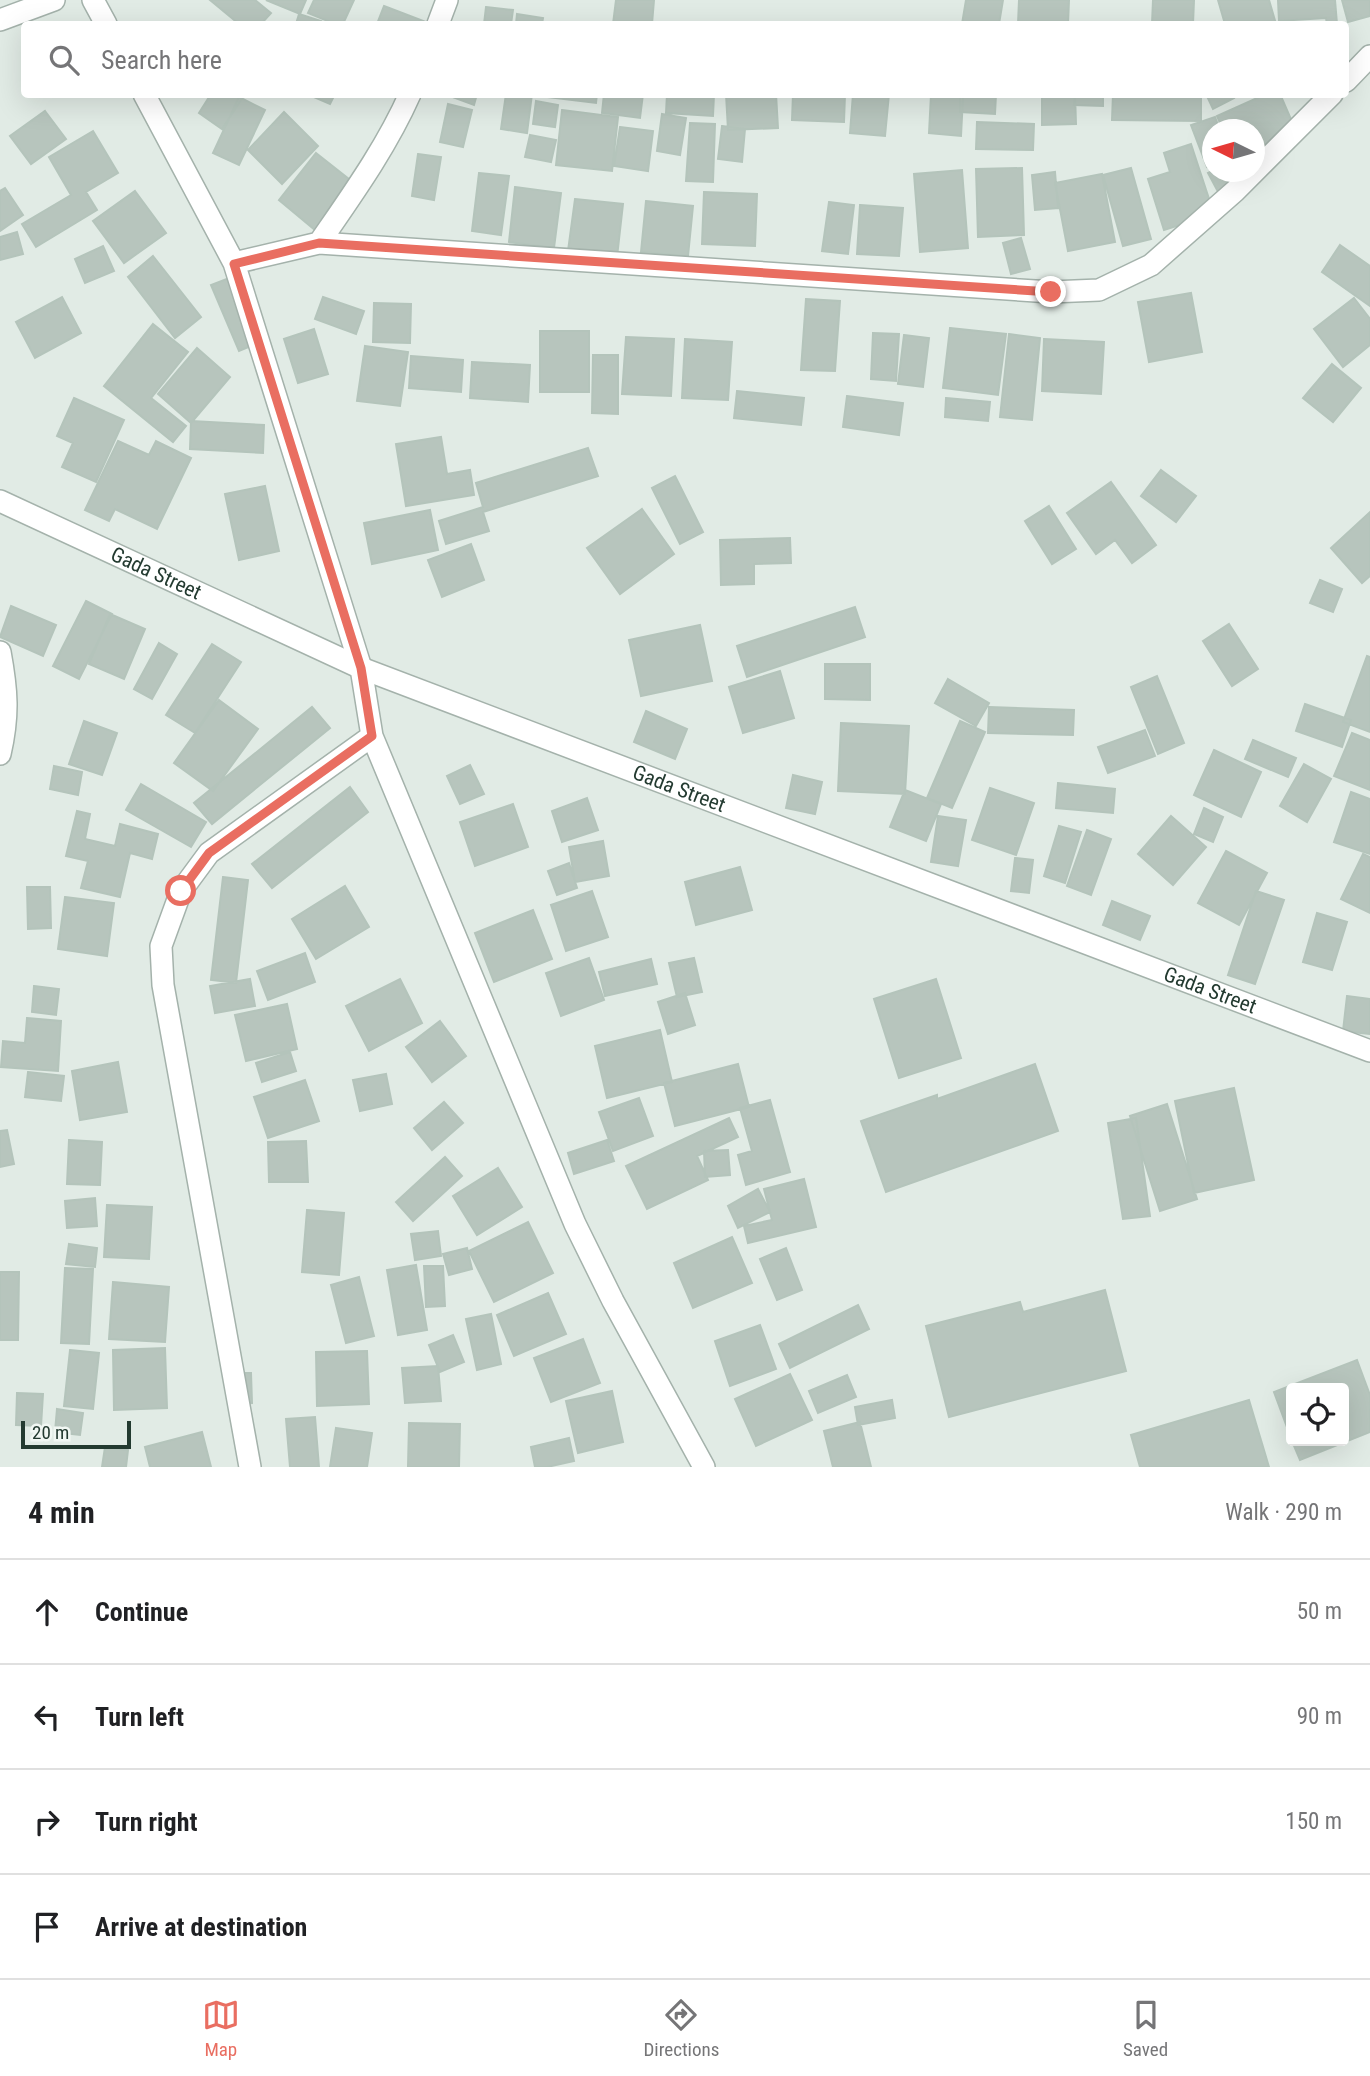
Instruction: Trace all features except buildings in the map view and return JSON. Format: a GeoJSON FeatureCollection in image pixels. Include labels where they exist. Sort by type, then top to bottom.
{"type":"FeatureCollection","features":[{"type":"Feature","properties":{"kind":"street"},"geometry":{"type":"LineString","coordinates":[[0,20],[54,0]]}},
{"type":"Feature","properties":{"kind":"street"},"geometry":{"type":"LineString","coordinates":[[93,0],[104,21]]}},
{"type":"Feature","properties":{"kind":"street"},"geometry":{"type":"LineString","coordinates":[[439,21],[447,0]]}},
{"type":"Feature","properties":{"kind":"street"},"geometry":{"type":"LineString","coordinates":[[1349,78],[1370,56]]}},
{"type":"Feature","properties":{"kind":"street"},"geometry":{"type":"LineString","coordinates":[[146,98],[234,264],[361,668],[372,736],[575,1224],[613,1301],[704,1467]]}},
{"type":"Feature","properties":{"kind":"street"},"geometry":{"type":"LineString","coordinates":[[319,243],[364,178],[400,118],[408,98]]}},
{"type":"Feature","properties":{"kind":"street"},"geometry":{"type":"LineString","coordinates":[[234,264],[319,243],[1051,292],[1099,290],[1151,265],[1235,191],[1328,98]]}},
{"type":"Feature","properties":{"kind":"street","name":"Gada Street"},"geometry":{"type":"LineString","coordinates":[[0,500],[361,668],[1370,1051]]}},
{"type":"Feature","properties":{"kind":"street"},"geometry":{"type":"LineString","coordinates":[[0,652],[6,687],[6,726],[0,754]]}},
{"type":"Feature","properties":{"kind":"street"},"geometry":{"type":"LineString","coordinates":[[250,1467],[163,985],[161,946],[181,891],[209,853],[372,736]]}},
{"type":"Feature","properties":{"kind":"route"},"geometry":{"type":"LineString","coordinates":[[181,891],[209,853],[372,736],[361,668],[234,264],[319,243],[1051,292]]}}]}
